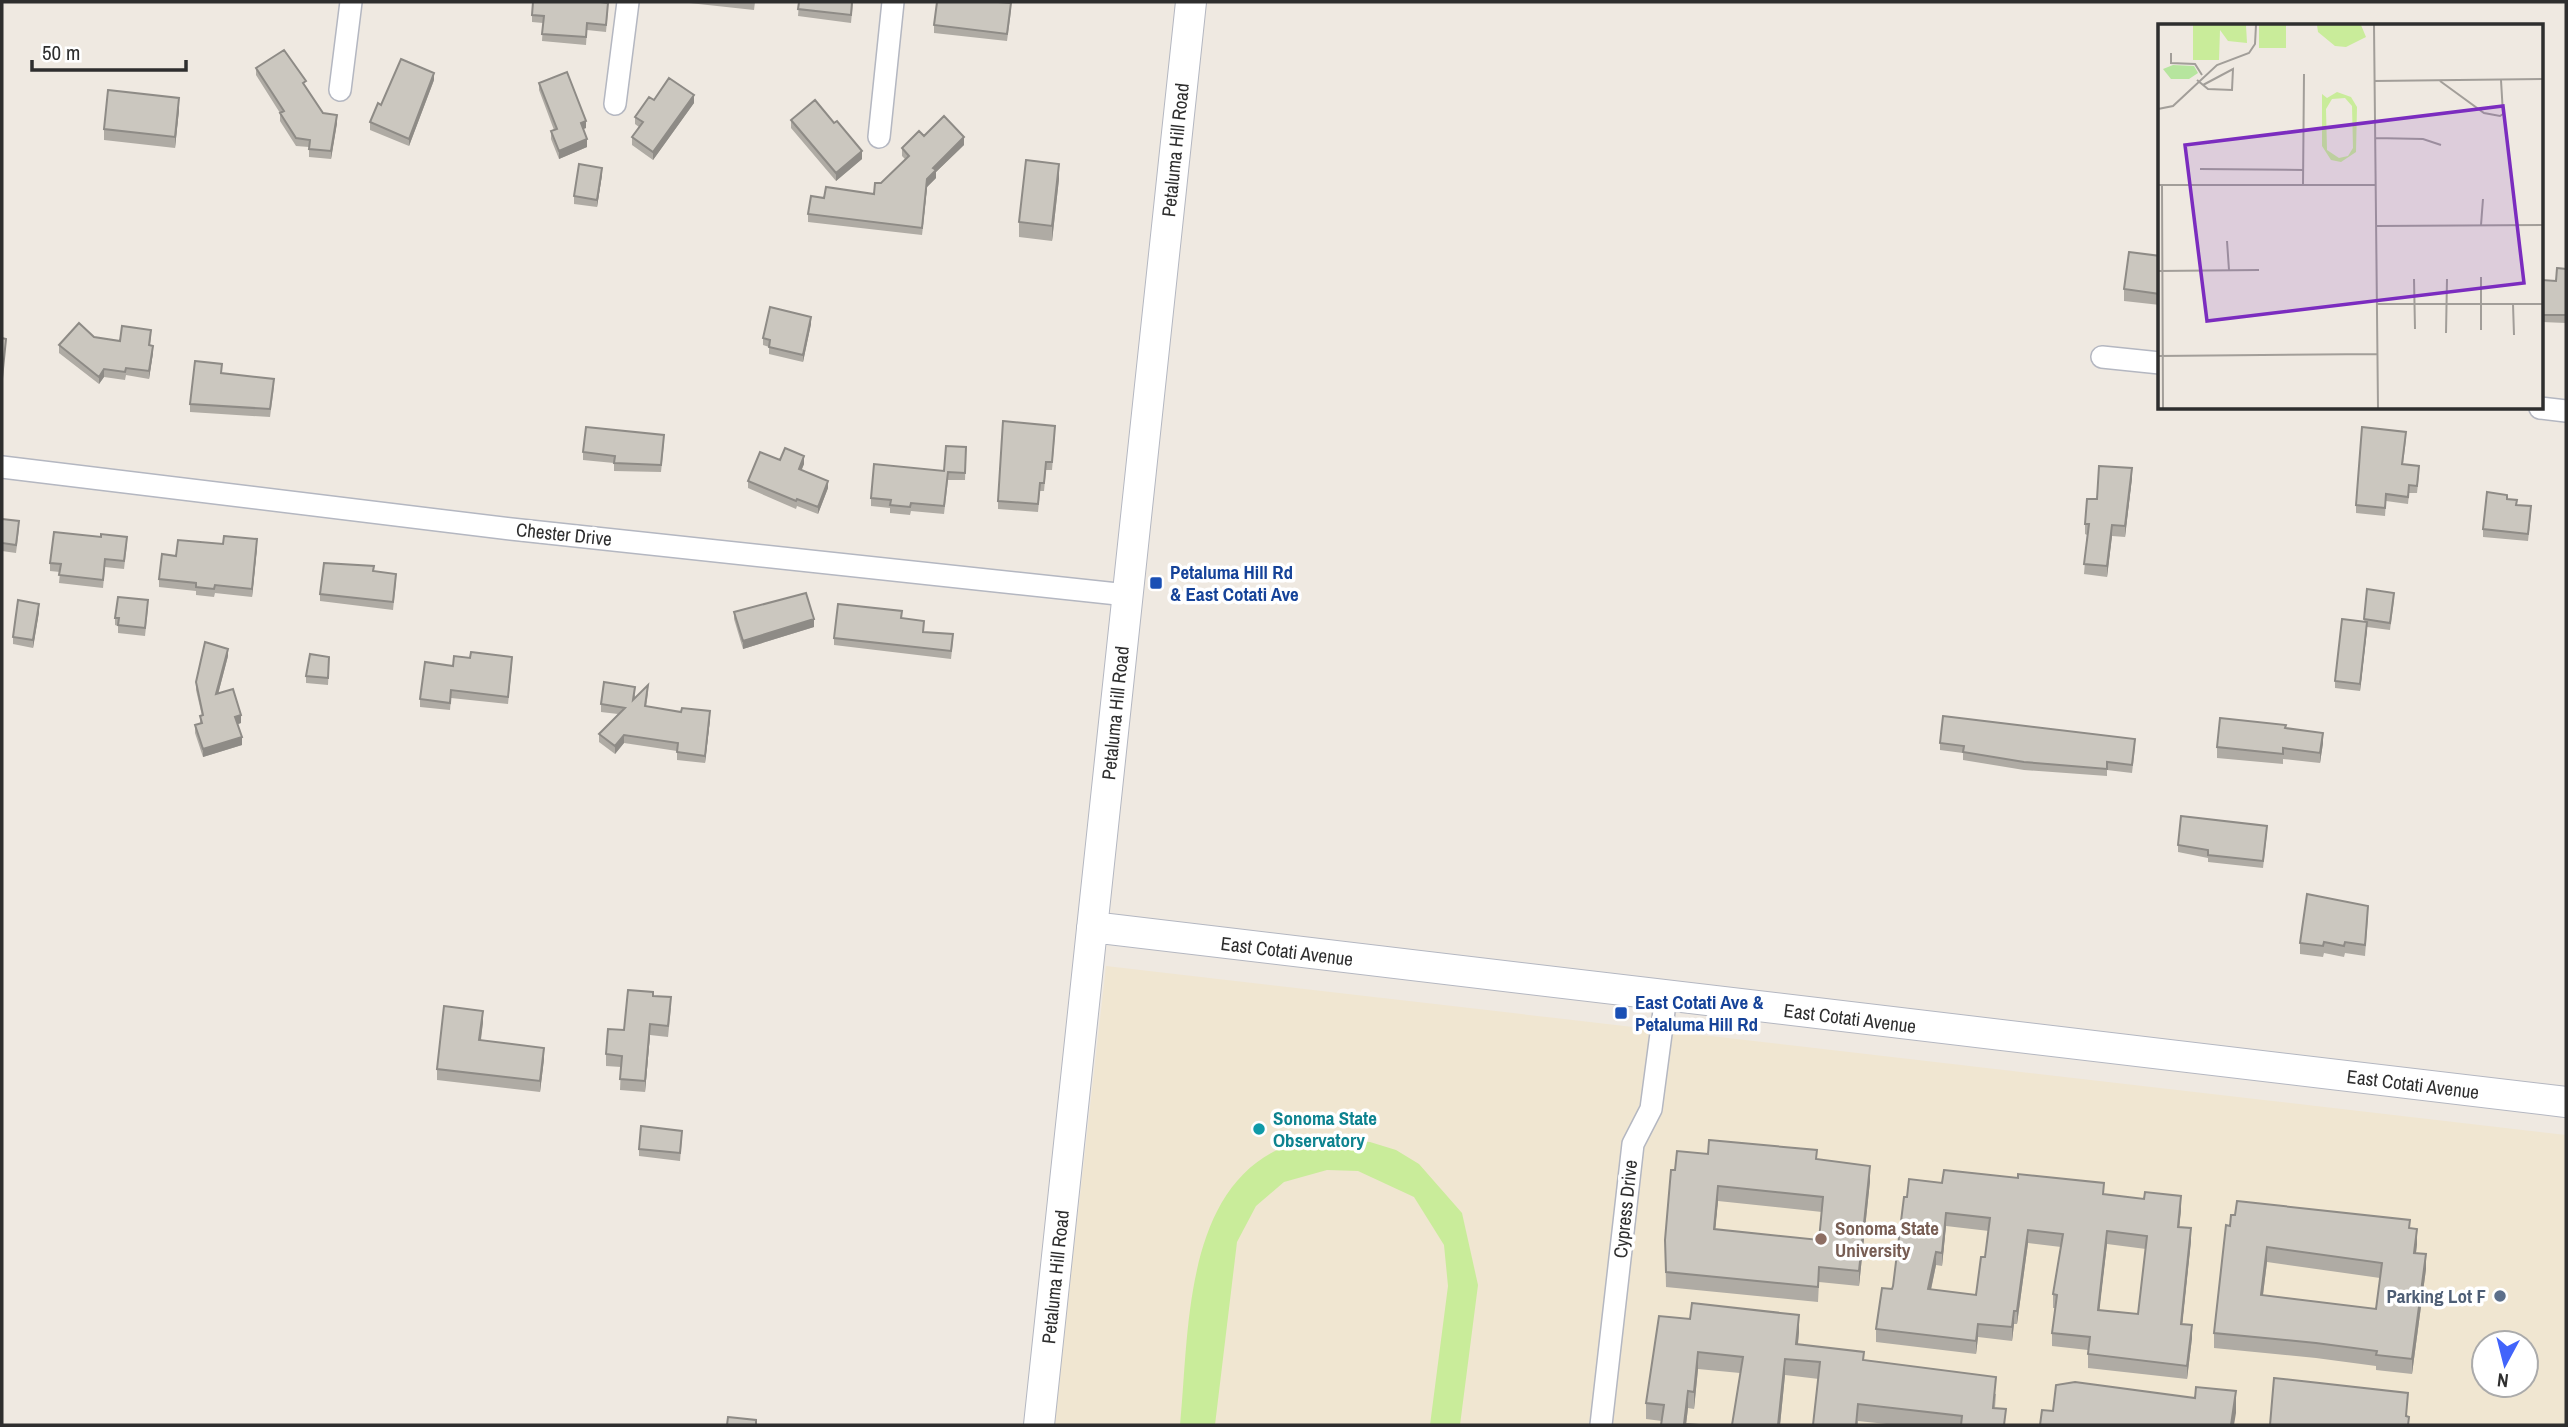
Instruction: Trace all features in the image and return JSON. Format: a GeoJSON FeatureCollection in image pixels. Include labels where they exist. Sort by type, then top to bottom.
{"type":"FeatureCollection","features":[{"type":"Feature","properties":{"kind":"main road","name":"Petaluma Hill Road"},"geometry":{"type":"LineString","coordinates":[[1039,1425],[1191,2]]}},
{"type":"Feature","properties":{"kind":"main road","name":"East Cotati Avenue"},"geometry":{"type":"LineString","coordinates":[[1092,927],[2566,1102]]}},
{"type":"Feature","properties":{"kind":"street"},"geometry":{"type":"LineString","coordinates":[[340,90],[351,2]]}},
{"type":"Feature","properties":{"kind":"street"},"geometry":{"type":"LineString","coordinates":[[615,104],[628,2]]}},
{"type":"Feature","properties":{"kind":"street"},"geometry":{"type":"LineString","coordinates":[[879,137],[893,2]]}},
{"type":"Feature","properties":{"kind":"street"},"geometry":{"type":"LineString","coordinates":[[2102,357],[2158,363]]}},
{"type":"Feature","properties":{"kind":"street"},"geometry":{"type":"LineString","coordinates":[[2544,408],[2566,411]]}},
{"type":"Feature","properties":{"kind":"street","name":"Chester Drive"},"geometry":{"type":"LineString","coordinates":[[2,467],[511,528],[1127,594]]}},
{"type":"Feature","properties":{"kind":"street","name":"Cypress Drive"},"geometry":{"type":"LineString","coordinates":[[1601,1425],[1633,1143],[1651,1109],[1666,996]]}},
{"type":"Feature","properties":{"kind":"shaded area","name":"Sonoma State University"},"geometry":{"type":"Polygon","coordinates":[[[1106,966],[2566,1135],[2566,1425],[1054,1425],[1106,966]]]}},
{"type":"Feature","properties":{"kind":"green space"},"geometry":{"type":"Polygon","coordinates":[[[1340,1139],[1370,1142],[1396,1150],[1419,1164],[1462,1213],[1478,1285],[1460,1425],[1430,1425],[1448,1286],[1444,1245],[1414,1197],[1358,1171],[1327,1170],[1284,1182],[1256,1206],[1237,1242],[1215,1425],[1180,1425],[1190,1311],[1197,1271],[1207,1234],[1223,1200],[1246,1171],[1277,1150],[1300,1143],[1340,1139]]]}},
{"type":"Feature","properties":{"kind":"building"},"geometry":{"type":"Polygon","coordinates":[[[533,2],[608,3],[606,25],[587,23],[586,37],[542,34],[544,16],[532,15],[533,2]]]}},
{"type":"Feature","properties":{"kind":"building"},"geometry":{"type":"Polygon","coordinates":[[[799,2],[852,2],[851,15],[798,9],[799,2]]]}},
{"type":"Feature","properties":{"kind":"building"},"geometry":{"type":"Polygon","coordinates":[[[937,2],[1011,3],[1007,34],[934,25],[937,2]]]}},
{"type":"Feature","properties":{"kind":"building"},"geometry":{"type":"Polygon","coordinates":[[[284,50],[306,81],[303,83],[323,113],[337,115],[331,151],[309,149],[310,140],[296,138],[280,113],[284,111],[256,68],[284,50]]]}},
{"type":"Feature","properties":{"kind":"building"},"geometry":{"type":"Polygon","coordinates":[[[401,59],[434,73],[409,139],[370,122],[378,103],[381,105],[401,59]]]}},
{"type":"Feature","properties":{"kind":"building"},"geometry":{"type":"Polygon","coordinates":[[[567,72],[586,121],[581,123],[587,139],[559,151],[551,131],[557,129],[539,83],[567,72]]]}},
{"type":"Feature","properties":{"kind":"building"},"geometry":{"type":"Polygon","coordinates":[[[669,78],[694,95],[653,152],[632,137],[643,122],[635,117],[649,97],[654,100],[669,78]]]}},
{"type":"Feature","properties":{"kind":"building"},"geometry":{"type":"Polygon","coordinates":[[[108,90],[179,98],[175,137],[104,129],[108,90]]]}},
{"type":"Feature","properties":{"kind":"building"},"geometry":{"type":"Polygon","coordinates":[[[815,100],[862,151],[836,173],[791,120],[815,100]]]}},
{"type":"Feature","properties":{"kind":"building"},"geometry":{"type":"Polygon","coordinates":[[[944,116],[964,137],[933,168],[936,170],[927,179],[922,228],[808,214],[811,196],[824,198],[826,187],[874,194],[875,183],[881,183],[909,156],[902,148],[919,131],[924,136],[944,116]]]}},
{"type":"Feature","properties":{"kind":"building"},"geometry":{"type":"Polygon","coordinates":[[[1026,160],[1059,164],[1052,226],[1019,222],[1026,160]]]}},
{"type":"Feature","properties":{"kind":"building"},"geometry":{"type":"Polygon","coordinates":[[[579,164],[602,168],[597,200],[574,196],[579,164]]]}},
{"type":"Feature","properties":{"kind":"building"},"geometry":{"type":"Polygon","coordinates":[[[2129,252],[2158,256],[2158,294],[2124,289],[2129,252]]]}},
{"type":"Feature","properties":{"kind":"building"},"geometry":{"type":"Polygon","coordinates":[[[2557,268],[2566,269],[2566,315],[2544,315],[2544,280],[2556,281],[2557,268]]]}},
{"type":"Feature","properties":{"kind":"building"},"geometry":{"type":"Polygon","coordinates":[[[770,307],[811,317],[803,355],[769,347],[770,340],[763,338],[770,307]]]}},
{"type":"Feature","properties":{"kind":"building"},"geometry":{"type":"Polygon","coordinates":[[[79,323],[94,337],[120,341],[122,326],[151,330],[149,345],[153,346],[149,371],[104,369],[99,377],[59,345],[79,323]]]}},
{"type":"Feature","properties":{"kind":"building"},"geometry":{"type":"Polygon","coordinates":[[[2,338],[6,339],[2,379],[2,338]]]}},
{"type":"Feature","properties":{"kind":"building"},"geometry":{"type":"Polygon","coordinates":[[[195,361],[222,364],[221,373],[274,379],[270,409],[190,404],[195,361]]]}},
{"type":"Feature","properties":{"kind":"building"},"geometry":{"type":"Polygon","coordinates":[[[1003,421],[1055,426],[1052,462],[1046,462],[1038,504],[998,501],[1003,421]]]}},
{"type":"Feature","properties":{"kind":"building"},"geometry":{"type":"Polygon","coordinates":[[[586,427],[664,435],[661,465],[614,463],[615,456],[583,452],[586,427]]]}},
{"type":"Feature","properties":{"kind":"building"},"geometry":{"type":"Polygon","coordinates":[[[2362,427],[2406,432],[2402,464],[2419,466],[2417,486],[2409,485],[2408,497],[2386,494],[2385,508],[2356,505],[2362,427]]]}},
{"type":"Feature","properties":{"kind":"building"},"geometry":{"type":"Polygon","coordinates":[[[946,446],[966,447],[965,473],[948,472],[944,506],[911,503],[910,507],[890,505],[891,500],[871,498],[874,464],[944,471],[946,446]]]}},
{"type":"Feature","properties":{"kind":"building"},"geometry":{"type":"Polygon","coordinates":[[[785,448],[804,456],[799,469],[828,481],[818,507],[748,481],[760,452],[780,460],[785,448]]]}},
{"type":"Feature","properties":{"kind":"building"},"geometry":{"type":"Polygon","coordinates":[[[2099,466],[2132,468],[2125,526],[2112,525],[2107,566],[2084,564],[2089,524],[2085,524],[2087,499],[2097,499],[2099,466]]]}},
{"type":"Feature","properties":{"kind":"building"},"geometry":{"type":"Polygon","coordinates":[[[2487,492],[2507,495],[2507,499],[2517,500],[2516,505],[2531,506],[2528,534],[2483,529],[2487,492]]]}},
{"type":"Feature","properties":{"kind":"building"},"geometry":{"type":"Polygon","coordinates":[[[2,519],[19,521],[16,545],[2,543],[2,519]]]}},
{"type":"Feature","properties":{"kind":"building"},"geometry":{"type":"Polygon","coordinates":[[[54,532],[127,537],[124,561],[105,559],[103,580],[59,575],[61,564],[50,563],[54,532]]]}},
{"type":"Feature","properties":{"kind":"building"},"geometry":{"type":"Polygon","coordinates":[[[224,536],[257,539],[252,589],[215,585],[214,589],[196,587],[196,583],[159,579],[162,554],[176,556],[178,540],[223,544],[224,536]]]}},
{"type":"Feature","properties":{"kind":"building"},"geometry":{"type":"Polygon","coordinates":[[[324,563],[374,566],[373,571],[396,574],[393,602],[320,594],[324,563]]]}},
{"type":"Feature","properties":{"kind":"building"},"geometry":{"type":"Polygon","coordinates":[[[2367,589],[2394,593],[2390,623],[2364,619],[2367,589]]]}},
{"type":"Feature","properties":{"kind":"building"},"geometry":{"type":"Polygon","coordinates":[[[806,593],[814,619],[743,641],[734,612],[806,593]]]}},
{"type":"Feature","properties":{"kind":"building"},"geometry":{"type":"Polygon","coordinates":[[[118,597],[148,600],[145,628],[118,625],[119,618],[115,618],[118,597]]]}},
{"type":"Feature","properties":{"kind":"building"},"geometry":{"type":"Polygon","coordinates":[[[18,600],[39,604],[33,640],[13,637],[18,600]]]}},
{"type":"Feature","properties":{"kind":"building"},"geometry":{"type":"Polygon","coordinates":[[[838,604],[902,611],[901,618],[924,621],[923,632],[953,634],[951,651],[834,638],[838,604]]]}},
{"type":"Feature","properties":{"kind":"building"},"geometry":{"type":"Polygon","coordinates":[[[2342,619],[2367,622],[2360,684],[2335,681],[2342,619]]]}},
{"type":"Feature","properties":{"kind":"building"},"geometry":{"type":"Polygon","coordinates":[[[205,642],[228,649],[216,694],[233,689],[241,715],[235,717],[242,737],[203,749],[195,725],[202,723],[200,716],[203,715],[196,682],[205,642]]]}},
{"type":"Feature","properties":{"kind":"building"},"geometry":{"type":"Polygon","coordinates":[[[471,652],[512,657],[508,697],[451,690],[450,703],[420,699],[425,662],[453,666],[454,656],[470,658],[471,652]]]}},
{"type":"Feature","properties":{"kind":"building"},"geometry":{"type":"Polygon","coordinates":[[[310,654],[329,657],[328,678],[306,676],[310,654]]]}},
{"type":"Feature","properties":{"kind":"building"},"geometry":{"type":"Polygon","coordinates":[[[604,682],[635,687],[633,700],[648,685],[645,706],[681,712],[682,708],[710,711],[705,756],[677,752],[678,743],[624,735],[615,746],[599,734],[625,708],[601,704],[604,682]]]}},
{"type":"Feature","properties":{"kind":"building"},"geometry":{"type":"Polygon","coordinates":[[[1943,716],[2135,739],[2132,765],[2107,762],[2107,769],[2024,762],[1963,752],[1964,746],[1940,743],[1943,716]]]}},
{"type":"Feature","properties":{"kind":"building"},"geometry":{"type":"Polygon","coordinates":[[[2220,718],[2286,725],[2285,728],[2323,733],[2320,753],[2283,748],[2283,754],[2217,747],[2220,718]]]}},
{"type":"Feature","properties":{"kind":"building"},"geometry":{"type":"Polygon","coordinates":[[[2181,816],[2267,826],[2263,861],[2208,855],[2208,850],[2178,845],[2181,816]]]}},
{"type":"Feature","properties":{"kind":"building"},"geometry":{"type":"Polygon","coordinates":[[[2307,894],[2368,906],[2365,945],[2345,942],[2344,946],[2324,942],[2323,946],[2300,943],[2307,894]]]}},
{"type":"Feature","properties":{"kind":"building"},"geometry":{"type":"Polygon","coordinates":[[[628,990],[671,997],[668,1026],[650,1024],[645,1081],[620,1079],[622,1056],[606,1054],[608,1029],[624,1030],[628,990]]]}},
{"type":"Feature","properties":{"kind":"building"},"geometry":{"type":"Polygon","coordinates":[[[444,1006],[483,1011],[479,1040],[544,1048],[540,1081],[437,1069],[444,1006]]]}},
{"type":"Feature","properties":{"kind":"building"},"geometry":{"type":"Polygon","coordinates":[[[641,1126],[682,1131],[680,1153],[639,1149],[641,1126]]]}},
{"type":"Feature","properties":{"kind":"building"},"geometry":{"type":"Polygon","coordinates":[[[1709,1140],[1817,1150],[1816,1159],[1870,1166],[1859,1271],[1819,1267],[1818,1287],[1666,1272],[1665,1240],[1671,1170],[1675,1170],[1677,1151],[1708,1154],[1709,1140]],[[1718,1186],[1714,1229],[1819,1240],[1823,1197],[1718,1186]]]}},
{"type":"Feature","properties":{"kind":"building"},"geometry":{"type":"Polygon","coordinates":[[[1944,1170],[2018,1178],[2018,1174],[2104,1183],[2103,1194],[2144,1199],[2145,1192],[2181,1196],[2178,1227],[2191,1228],[2181,1324],[2192,1325],[2187,1366],[2088,1354],[2090,1337],[2052,1333],[2057,1295],[2053,1294],[2063,1234],[2028,1230],[2017,1311],[2014,1311],[2012,1327],[1978,1324],[1976,1341],[1876,1329],[1882,1288],[1892,1289],[1893,1286],[1904,1197],[1907,1197],[1909,1179],[1942,1183],[1944,1170]],[[1946,1213],[1942,1253],[1936,1252],[1928,1289],[1976,1295],[1990,1218],[1946,1213]],[[2107,1231],[2098,1310],[2138,1314],[2147,1236],[2107,1231]]]}},
{"type":"Feature","properties":{"kind":"building"},"geometry":{"type":"Polygon","coordinates":[[[2237,1201],[2410,1220],[2409,1228],[2417,1229],[2414,1253],[2426,1254],[2412,1359],[2376,1355],[2377,1351],[2214,1333],[2226,1225],[2230,1226],[2231,1215],[2235,1215],[2237,1201]],[[2267,1247],[2261,1295],[2376,1309],[2382,1263],[2267,1247]]]}},
{"type":"Feature","properties":{"kind":"building"},"geometry":{"type":"Polygon","coordinates":[[[1692,1303],[1799,1315],[1796,1344],[1864,1352],[1863,1360],[1996,1377],[1993,1408],[2006,1409],[2004,1425],[1961,1425],[1962,1416],[1858,1404],[1856,1425],[1813,1425],[1820,1362],[1785,1359],[1778,1425],[1732,1425],[1743,1357],[1698,1352],[1694,1392],[1688,1391],[1684,1424],[1699,1425],[1661,1425],[1664,1405],[1646,1403],[1659,1316],[1690,1319],[1692,1303]]]}},
{"type":"Feature","properties":{"kind":"building"},"geometry":{"type":"Polygon","coordinates":[[[2274,1378],[2408,1393],[2408,1425],[2270,1425],[2274,1378]]]}},
{"type":"Feature","properties":{"kind":"building"},"geometry":{"type":"Polygon","coordinates":[[[2075,1382],[2195,1398],[2196,1387],[2236,1391],[2231,1425],[2040,1425],[2042,1410],[2053,1411],[2056,1385],[2075,1382]]]}},
{"type":"Feature","properties":{"kind":"building"},"geometry":{"type":"Polygon","coordinates":[[[728,1417],[756,1420],[756,1425],[727,1425],[728,1417]]]}},
{"type":"Feature","properties":{"kind":"place","name":"Petaluma Hill Rd & East Cotati Ave"},"geometry":{"type":"Point","coordinates":[1156,583]}},
{"type":"Feature","properties":{"kind":"place","name":"East Cotati Ave & Petaluma Hill Rd"},"geometry":{"type":"Point","coordinates":[1621,1013]}},
{"type":"Feature","properties":{"kind":"place","name":"Sonoma State Observatory"},"geometry":{"type":"Point","coordinates":[1259,1129]}},
{"type":"Feature","properties":{"kind":"place","name":"Sonoma State University"},"geometry":{"type":"Point","coordinates":[1821,1239]}},
{"type":"Feature","properties":{"kind":"place","name":"Parking Lot F"},"geometry":{"type":"Point","coordinates":[2500,1296]}}]}
